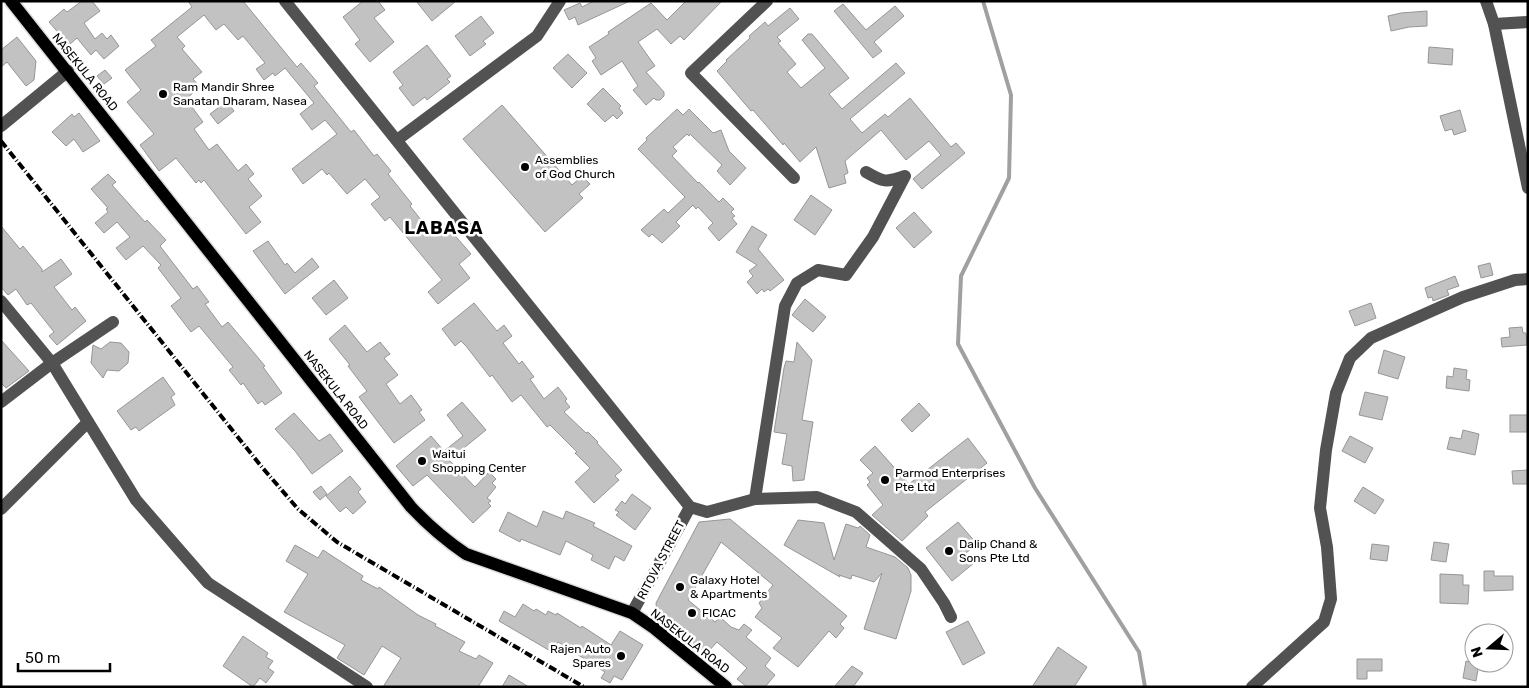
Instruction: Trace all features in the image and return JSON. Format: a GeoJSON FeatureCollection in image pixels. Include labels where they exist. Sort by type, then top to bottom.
{"type":"FeatureCollection","features":[{"type":"Feature","properties":{"kind":"main road","name":"NASEKULA ROAD"},"geometry":{"type":"LineString","coordinates":[[11,1],[411,507],[430,527],[466,554],[632,613],[654,628],[726,687]]}},
{"type":"Feature","properties":{"kind":"street"},"geometry":{"type":"LineString","coordinates":[[285,1],[690,507],[707,512],[755,499],[817,497],[856,512],[921,569],[951,617]]}},
{"type":"Feature","properties":{"kind":"street"},"geometry":{"type":"LineString","coordinates":[[397,140],[537,36],[560,1]]}},
{"type":"Feature","properties":{"kind":"street"},"geometry":{"type":"LineString","coordinates":[[767,1],[691,73],[794,178]]}},
{"type":"Feature","properties":{"kind":"street"},"geometry":{"type":"LineString","coordinates":[[1486,1],[1494,24],[1528,188]]}},
{"type":"Feature","properties":{"kind":"street"},"geometry":{"type":"LineString","coordinates":[[1494,24],[1528,22]]}},
{"type":"Feature","properties":{"kind":"street"},"geometry":{"type":"LineString","coordinates":[[1,126],[68,71]]}},
{"type":"Feature","properties":{"kind":"street"},"geometry":{"type":"LineString","coordinates":[[755,499],[785,306],[797,283],[818,270],[846,275],[873,237],[905,176],[895,180],[882,181],[866,172]]}},
{"type":"Feature","properties":{"kind":"street"},"geometry":{"type":"LineString","coordinates":[[1252,687],[1324,622],[1331,599],[1327,546],[1320,508],[1326,450],[1336,393],[1350,358],[1371,338],[1472,294],[1515,280],[1528,278]]}},
{"type":"Feature","properties":{"kind":"street"},"geometry":{"type":"LineString","coordinates":[[1,301],[52,363],[136,500],[208,583],[367,687]]}},
{"type":"Feature","properties":{"kind":"street"},"geometry":{"type":"LineString","coordinates":[[1,402],[52,363],[113,322]]}},
{"type":"Feature","properties":{"kind":"street"},"geometry":{"type":"LineString","coordinates":[[1,509],[88,422]]}},
{"type":"Feature","properties":{"kind":"street","name":"RITOVA STREET"},"geometry":{"type":"LineString","coordinates":[[632,613],[690,507]]}},
{"type":"Feature","properties":{"kind":"building"},"geometry":{"type":"Polygon","coordinates":[[[82,1],[92,1],[100,11],[84,23],[95,39],[102,33],[107,39],[111,35],[119,46],[104,59],[96,50],[91,55],[77,38],[69,45],[49,22],[64,9],[67,12],[82,1]]]}},
{"type":"Feature","properties":{"kind":"building"},"geometry":{"type":"Polygon","coordinates":[[[188,1],[243,1],[297,67],[301,63],[318,83],[314,86],[351,132],[354,130],[374,156],[377,154],[391,171],[388,174],[412,204],[410,206],[433,235],[445,224],[471,254],[459,264],[470,278],[438,304],[428,292],[442,280],[390,217],[385,221],[371,204],[380,197],[365,179],[347,194],[329,173],[327,175],[322,169],[303,184],[292,169],[337,134],[325,120],[312,130],[300,114],[314,103],[285,68],[275,76],[273,73],[264,80],[256,69],[265,63],[243,36],[238,40],[224,24],[216,30],[204,15],[177,37],[185,46],[182,49],[202,72],[193,79],[200,87],[186,99],[203,122],[194,129],[209,150],[217,144],[238,171],[246,164],[254,174],[248,179],[262,196],[249,207],[261,222],[246,234],[204,180],[201,183],[199,180],[196,183],[176,158],[159,171],[140,145],[154,134],[127,102],[141,90],[125,70],[156,46],[151,40],[192,7],[188,1]]]}},
{"type":"Feature","properties":{"kind":"building"},"geometry":{"type":"Polygon","coordinates":[[[363,1],[378,1],[385,10],[374,18],[394,42],[370,62],[355,44],[360,40],[343,17],[363,1]]]}},
{"type":"Feature","properties":{"kind":"building"},"geometry":{"type":"Polygon","coordinates":[[[416,1],[456,1],[432,21],[416,1]]]}},
{"type":"Feature","properties":{"kind":"building"},"geometry":{"type":"Polygon","coordinates":[[[594,1],[630,1],[578,25],[575,17],[569,20],[564,10],[580,3],[582,7],[594,1]]]}},
{"type":"Feature","properties":{"kind":"building"},"geometry":{"type":"Polygon","coordinates":[[[686,1],[722,1],[684,40],[680,36],[671,44],[657,29],[638,42],[655,66],[646,72],[664,92],[664,96],[660,100],[654,98],[646,105],[633,90],[638,86],[622,61],[601,75],[592,61],[596,58],[589,47],[651,3],[667,20],[686,1]]]}},
{"type":"Feature","properties":{"kind":"building"},"geometry":{"type":"Polygon","coordinates":[[[843,4],[866,30],[895,6],[904,16],[874,42],[882,51],[873,58],[834,11],[843,4]]]}},
{"type":"Feature","properties":{"kind":"building"},"geometry":{"type":"Polygon","coordinates":[[[790,8],[799,19],[777,37],[781,41],[778,43],[796,64],[787,72],[801,88],[825,68],[802,40],[808,34],[812,34],[849,78],[829,94],[842,109],[896,63],[905,73],[850,119],[862,133],[885,114],[888,117],[910,98],[951,147],[956,143],[965,153],[922,189],[913,179],[941,155],[929,141],[906,160],[881,130],[845,161],[848,173],[844,175],[846,183],[829,188],[816,147],[800,162],[753,110],[751,111],[717,71],[750,38],[749,36],[765,22],[768,26],[790,8]]]}},
{"type":"Feature","properties":{"kind":"building"},"geometry":{"type":"Polygon","coordinates":[[[1427,11],[1427,26],[1391,31],[1388,16],[1427,11]]]}},
{"type":"Feature","properties":{"kind":"building"},"geometry":{"type":"Polygon","coordinates":[[[481,16],[494,33],[483,41],[486,44],[470,56],[455,36],[481,16]]]}},
{"type":"Feature","properties":{"kind":"building"},"geometry":{"type":"Polygon","coordinates":[[[17,37],[36,61],[34,80],[26,86],[7,62],[1,67],[1,50],[17,37]]]}},
{"type":"Feature","properties":{"kind":"building"},"geometry":{"type":"Polygon","coordinates":[[[427,45],[451,76],[447,79],[450,82],[427,100],[425,97],[413,106],[399,88],[403,85],[393,72],[427,45]]]}},
{"type":"Feature","properties":{"kind":"building"},"geometry":{"type":"Polygon","coordinates":[[[1429,47],[1453,49],[1452,65],[1428,63],[1429,47]]]}},
{"type":"Feature","properties":{"kind":"building"},"geometry":{"type":"Polygon","coordinates":[[[568,54],[587,73],[572,88],[553,68],[568,54]]]}},
{"type":"Feature","properties":{"kind":"building"},"geometry":{"type":"Polygon","coordinates":[[[105,70],[112,78],[104,84],[97,76],[105,70]]]}},
{"type":"Feature","properties":{"kind":"building"},"geometry":{"type":"Polygon","coordinates":[[[603,88],[621,106],[619,108],[623,113],[617,119],[613,115],[605,122],[587,104],[603,88]]]}},
{"type":"Feature","properties":{"kind":"building"},"geometry":{"type":"Polygon","coordinates":[[[227,101],[234,111],[218,124],[210,114],[227,101]]]}},
{"type":"Feature","properties":{"kind":"building"},"geometry":{"type":"Polygon","coordinates":[[[502,105],[572,185],[582,176],[590,184],[579,194],[583,198],[545,232],[463,139],[502,105]]]}},
{"type":"Feature","properties":{"kind":"building"},"geometry":{"type":"Polygon","coordinates":[[[677,109],[683,115],[689,109],[713,133],[721,130],[729,151],[746,168],[730,185],[717,171],[722,165],[690,134],[689,136],[687,134],[673,147],[677,151],[672,156],[698,183],[719,202],[723,198],[734,209],[731,212],[735,216],[732,218],[737,224],[719,241],[708,228],[713,223],[698,207],[696,209],[693,205],[676,222],[680,226],[662,243],[652,234],[649,237],[641,230],[664,209],[668,213],[685,197],[638,149],[647,140],[646,138],[677,109]]]}},
{"type":"Feature","properties":{"kind":"building"},"geometry":{"type":"Polygon","coordinates":[[[1460,110],[1466,131],[1454,135],[1452,129],[1445,131],[1440,116],[1460,110]]]}},
{"type":"Feature","properties":{"kind":"building"},"geometry":{"type":"Polygon","coordinates":[[[79,113],[100,141],[83,152],[74,139],[66,146],[52,132],[72,114],[74,117],[79,113]]]}},
{"type":"Feature","properties":{"kind":"building"},"geometry":{"type":"Polygon","coordinates":[[[108,174],[116,182],[112,185],[145,222],[147,220],[166,240],[160,246],[193,289],[197,286],[209,302],[205,304],[222,327],[228,322],[265,366],[263,367],[282,393],[265,405],[262,401],[258,404],[243,383],[241,385],[229,370],[233,367],[199,326],[191,332],[171,306],[181,298],[158,268],[161,265],[143,246],[126,260],[116,248],[130,237],[117,222],[104,233],[95,223],[108,212],[106,209],[108,208],[91,189],[108,174]]]}},
{"type":"Feature","properties":{"kind":"building"},"geometry":{"type":"Polygon","coordinates":[[[811,195],[832,210],[815,235],[794,220],[811,195]]]}},
{"type":"Feature","properties":{"kind":"building"},"geometry":{"type":"Polygon","coordinates":[[[914,212],[932,232],[914,248],[896,228],[914,212]]]}},
{"type":"Feature","properties":{"kind":"building"},"geometry":{"type":"Polygon","coordinates":[[[1,226],[20,249],[23,246],[42,269],[42,272],[61,259],[72,274],[54,287],[72,310],[75,307],[86,321],[57,345],[49,336],[54,332],[31,303],[27,305],[16,289],[8,295],[1,287],[1,226]]]}},
{"type":"Feature","properties":{"kind":"building"},"geometry":{"type":"Polygon","coordinates":[[[752,226],[767,235],[758,249],[784,280],[770,291],[768,289],[764,292],[762,289],[757,294],[747,282],[753,276],[749,271],[757,265],[736,252],[752,226]]]}},
{"type":"Feature","properties":{"kind":"building"},"geometry":{"type":"Polygon","coordinates":[[[268,241],[285,265],[287,263],[295,273],[312,258],[319,267],[285,294],[253,251],[268,241]]]}},
{"type":"Feature","properties":{"kind":"building"},"geometry":{"type":"Polygon","coordinates":[[[1490,263],[1493,275],[1481,278],[1478,266],[1490,263]]]}},
{"type":"Feature","properties":{"kind":"building"},"geometry":{"type":"Polygon","coordinates":[[[1455,276],[1459,286],[1447,290],[1449,295],[1433,301],[1432,297],[1428,298],[1425,288],[1455,276]]]}},
{"type":"Feature","properties":{"kind":"building"},"geometry":{"type":"Polygon","coordinates":[[[334,280],[348,298],[326,315],[312,298],[334,280]]]}},
{"type":"Feature","properties":{"kind":"building"},"geometry":{"type":"Polygon","coordinates":[[[805,299],[826,317],[813,332],[792,315],[805,299]]]}},
{"type":"Feature","properties":{"kind":"building"},"geometry":{"type":"Polygon","coordinates":[[[474,303],[497,331],[504,325],[512,336],[503,343],[519,364],[522,361],[534,377],[530,379],[544,399],[558,387],[567,399],[565,401],[570,407],[564,412],[598,442],[622,470],[615,476],[619,480],[594,503],[575,482],[590,468],[575,453],[577,452],[550,425],[547,427],[521,395],[512,402],[492,375],[490,377],[466,346],[461,341],[455,346],[442,329],[474,303]]]}},
{"type":"Feature","properties":{"kind":"building"},"geometry":{"type":"Polygon","coordinates":[[[1371,303],[1376,318],[1355,326],[1349,311],[1371,303]]]}},
{"type":"Feature","properties":{"kind":"building"},"geometry":{"type":"Polygon","coordinates":[[[345,325],[367,352],[380,342],[390,354],[384,358],[398,375],[386,384],[400,404],[411,395],[422,410],[419,412],[425,420],[394,443],[359,397],[367,391],[348,366],[350,365],[329,339],[345,325]]]}},
{"type":"Feature","properties":{"kind":"building"},"geometry":{"type":"Polygon","coordinates":[[[1522,327],[1523,333],[1526,333],[1527,345],[1502,347],[1501,338],[1510,337],[1509,328],[1522,327]]]}},
{"type":"Feature","properties":{"kind":"building"},"geometry":{"type":"Polygon","coordinates":[[[1,340],[29,371],[6,388],[1,383],[1,340]]]}},
{"type":"Feature","properties":{"kind":"building"},"geometry":{"type":"Polygon","coordinates":[[[110,342],[121,343],[129,352],[128,363],[119,371],[107,370],[103,378],[91,363],[93,345],[101,349],[110,342]]]}},
{"type":"Feature","properties":{"kind":"building"},"geometry":{"type":"Polygon","coordinates":[[[797,342],[812,360],[802,420],[813,422],[804,480],[793,481],[792,466],[782,464],[787,434],[774,432],[784,368],[786,361],[794,362],[797,342]]]}},
{"type":"Feature","properties":{"kind":"building"},"geometry":{"type":"Polygon","coordinates":[[[1384,350],[1405,357],[1398,379],[1378,373],[1384,350]]]}},
{"type":"Feature","properties":{"kind":"building"},"geometry":{"type":"Polygon","coordinates":[[[1454,368],[1467,370],[1466,379],[1470,380],[1469,391],[1446,388],[1447,376],[1453,377],[1454,368]]]}},
{"type":"Feature","properties":{"kind":"building"},"geometry":{"type":"Polygon","coordinates":[[[163,377],[175,394],[171,397],[175,405],[139,431],[136,427],[131,430],[117,411],[163,377]]]}},
{"type":"Feature","properties":{"kind":"building"},"geometry":{"type":"Polygon","coordinates":[[[1365,392],[1388,397],[1382,420],[1359,415],[1365,392]]]}},
{"type":"Feature","properties":{"kind":"building"},"geometry":{"type":"Polygon","coordinates":[[[462,402],[486,430],[449,460],[475,487],[489,472],[496,479],[492,483],[496,487],[487,498],[491,501],[488,503],[491,506],[473,523],[427,475],[413,486],[396,466],[431,436],[444,451],[463,436],[447,415],[462,402]]]}},
{"type":"Feature","properties":{"kind":"building"},"geometry":{"type":"Polygon","coordinates":[[[919,403],[930,415],[912,432],[901,420],[919,403]]]}},
{"type":"Feature","properties":{"kind":"building"},"geometry":{"type":"Polygon","coordinates":[[[294,413],[319,441],[330,434],[343,451],[312,474],[275,429],[294,413]]]}},
{"type":"Feature","properties":{"kind":"building"},"geometry":{"type":"Polygon","coordinates":[[[1510,415],[1528,415],[1528,432],[1510,432],[1510,415]]]}},
{"type":"Feature","properties":{"kind":"building"},"geometry":{"type":"Polygon","coordinates":[[[1463,430],[1479,434],[1475,455],[1447,449],[1450,437],[1461,439],[1463,430]]]}},
{"type":"Feature","properties":{"kind":"building"},"geometry":{"type":"Polygon","coordinates":[[[1350,436],[1373,448],[1365,463],[1342,451],[1350,436]]]}},
{"type":"Feature","properties":{"kind":"building"},"geometry":{"type":"Polygon","coordinates":[[[968,438],[987,463],[925,512],[928,516],[902,541],[872,515],[883,505],[867,485],[870,482],[867,478],[873,473],[860,460],[875,446],[909,484],[968,438]]]}},
{"type":"Feature","properties":{"kind":"building"},"geometry":{"type":"Polygon","coordinates":[[[1528,470],[1528,484],[1513,484],[1512,471],[1528,470]]]}},
{"type":"Feature","properties":{"kind":"building"},"geometry":{"type":"Polygon","coordinates":[[[350,476],[361,489],[358,492],[366,502],[353,514],[346,507],[340,512],[326,496],[350,476]]]}},
{"type":"Feature","properties":{"kind":"building"},"geometry":{"type":"Polygon","coordinates":[[[321,486],[327,494],[320,500],[313,492],[321,486]]]}},
{"type":"Feature","properties":{"kind":"building"},"geometry":{"type":"Polygon","coordinates":[[[1363,487],[1384,500],[1375,514],[1354,501],[1363,487]]]}},
{"type":"Feature","properties":{"kind":"building"},"geometry":{"type":"Polygon","coordinates":[[[632,494],[651,508],[635,530],[616,515],[619,512],[615,510],[622,501],[625,504],[632,494]]]}},
{"type":"Feature","properties":{"kind":"building"},"geometry":{"type":"Polygon","coordinates":[[[543,511],[563,519],[566,511],[595,523],[593,526],[632,546],[624,561],[615,556],[609,569],[591,560],[593,555],[566,541],[560,555],[521,539],[520,542],[499,531],[508,512],[537,527],[543,511]]]}},
{"type":"Feature","properties":{"kind":"building"},"geometry":{"type":"Polygon","coordinates":[[[730,519],[847,616],[840,624],[844,628],[836,638],[829,631],[798,667],[773,648],[782,638],[755,617],[762,608],[759,603],[773,585],[721,542],[688,600],[715,622],[720,617],[731,627],[739,630],[744,624],[752,630],[746,637],[771,658],[765,666],[775,675],[765,687],[747,687],[737,679],[747,668],[717,642],[706,654],[657,612],[656,603],[699,522],[730,519]]]}},
{"type":"Feature","properties":{"kind":"building"},"geometry":{"type":"Polygon","coordinates":[[[798,520],[824,523],[834,560],[846,524],[858,528],[860,526],[870,535],[866,547],[895,557],[908,568],[911,575],[911,591],[896,639],[864,629],[882,573],[874,582],[852,575],[851,579],[839,575],[840,577],[784,545],[798,520]]]}},
{"type":"Feature","properties":{"kind":"building","name":"Dalip Chand & Sons Pte Ltd"},"geometry":{"type":"Polygon","coordinates":[[[958,522],[977,544],[966,553],[974,563],[952,581],[926,548],[958,522]]]}},
{"type":"Feature","properties":{"kind":"building"},"geometry":{"type":"Polygon","coordinates":[[[1434,542],[1449,544],[1446,562],[1431,560],[1434,542]]]}},
{"type":"Feature","properties":{"kind":"building"},"geometry":{"type":"Polygon","coordinates":[[[1372,544],[1389,546],[1387,561],[1370,559],[1372,544]]]}},
{"type":"Feature","properties":{"kind":"building"},"geometry":{"type":"Polygon","coordinates":[[[295,545],[318,558],[323,550],[363,576],[361,580],[378,589],[379,587],[418,615],[436,624],[435,626],[465,642],[459,651],[476,659],[479,655],[493,663],[478,687],[383,687],[401,658],[382,646],[364,675],[337,658],[345,645],[284,612],[308,574],[286,561],[295,545]]]}},
{"type":"Feature","properties":{"kind":"building"},"geometry":{"type":"Polygon","coordinates":[[[1484,571],[1494,571],[1494,576],[1513,576],[1513,590],[1484,591],[1484,571]]]}},
{"type":"Feature","properties":{"kind":"building"},"geometry":{"type":"Polygon","coordinates":[[[1440,574],[1463,575],[1463,585],[1469,585],[1468,604],[1440,603],[1440,574]]]}},
{"type":"Feature","properties":{"kind":"building"},"geometry":{"type":"Polygon","coordinates":[[[523,604],[534,611],[536,609],[546,615],[548,611],[556,615],[557,613],[581,628],[582,626],[611,645],[620,631],[643,645],[622,680],[614,676],[610,683],[601,678],[605,672],[558,642],[552,652],[499,621],[504,611],[515,617],[523,604]]]}},
{"type":"Feature","properties":{"kind":"building"},"geometry":{"type":"Polygon","coordinates":[[[968,621],[985,653],[963,665],[946,632],[968,621]]]}},
{"type":"Feature","properties":{"kind":"building"},"geometry":{"type":"Polygon","coordinates":[[[243,636],[268,653],[266,657],[273,661],[268,668],[274,672],[266,683],[260,678],[253,687],[223,666],[243,636]]]}},
{"type":"Feature","properties":{"kind":"building"},"geometry":{"type":"Polygon","coordinates":[[[1058,647],[1087,667],[1074,687],[1032,687],[1058,647]]]}},
{"type":"Feature","properties":{"kind":"building"},"geometry":{"type":"Polygon","coordinates":[[[1357,659],[1382,659],[1382,671],[1367,671],[1367,679],[1357,679],[1357,659]]]}},
{"type":"Feature","properties":{"kind":"building"},"geometry":{"type":"Polygon","coordinates":[[[852,666],[863,673],[853,687],[834,687],[852,666]]]}},
{"type":"Feature","properties":{"kind":"building"},"geometry":{"type":"Polygon","coordinates":[[[1464,672],[1477,673],[1476,681],[1463,678],[1464,672]]]}},
{"type":"Feature","properties":{"kind":"building"},"geometry":{"type":"Polygon","coordinates":[[[509,675],[529,687],[502,687],[509,675]]]}},
{"type":"Feature","properties":{"kind":"waterway"},"geometry":{"type":"LineString","coordinates":[[983,1],[1011,95],[1009,178],[961,276],[958,344],[1035,488],[1139,652],[1145,687]]}},
{"type":"Feature","properties":{"kind":"railway"},"geometry":{"type":"LineString","coordinates":[[1,141],[261,466],[298,509],[337,542],[584,687]]}},
{"type":"Feature","properties":{"kind":"place","name":"Ram Mandir Shree Sanatan Dharam, Nasea"},"geometry":{"type":"Point","coordinates":[163,94]}},
{"type":"Feature","properties":{"kind":"place","name":"Assemblies of God Church"},"geometry":{"type":"Point","coordinates":[525,167]}},
{"type":"Feature","properties":{"kind":"place","name":"Waitui Shopping Center"},"geometry":{"type":"Point","coordinates":[422,461]}},
{"type":"Feature","properties":{"kind":"place","name":"Parmod Enterprises Pte Ltd"},"geometry":{"type":"Point","coordinates":[885,480]}},
{"type":"Feature","properties":{"kind":"place","name":"Dalip Chand & Sons Pte Ltd"},"geometry":{"type":"Point","coordinates":[949,551]}},
{"type":"Feature","properties":{"kind":"place","name":"Galaxy Hotel & Apartments"},"geometry":{"type":"Point","coordinates":[680,587]}},
{"type":"Feature","properties":{"kind":"place","name":"FICAC"},"geometry":{"type":"Point","coordinates":[692,613]}},
{"type":"Feature","properties":{"kind":"place","name":"Rajen Auto Spares"},"geometry":{"type":"Point","coordinates":[621,656]}},
{"type":"Feature","properties":{"kind":"district","name":"LABASA"},"geometry":{"type":"Point","coordinates":[444,228]}}]}
